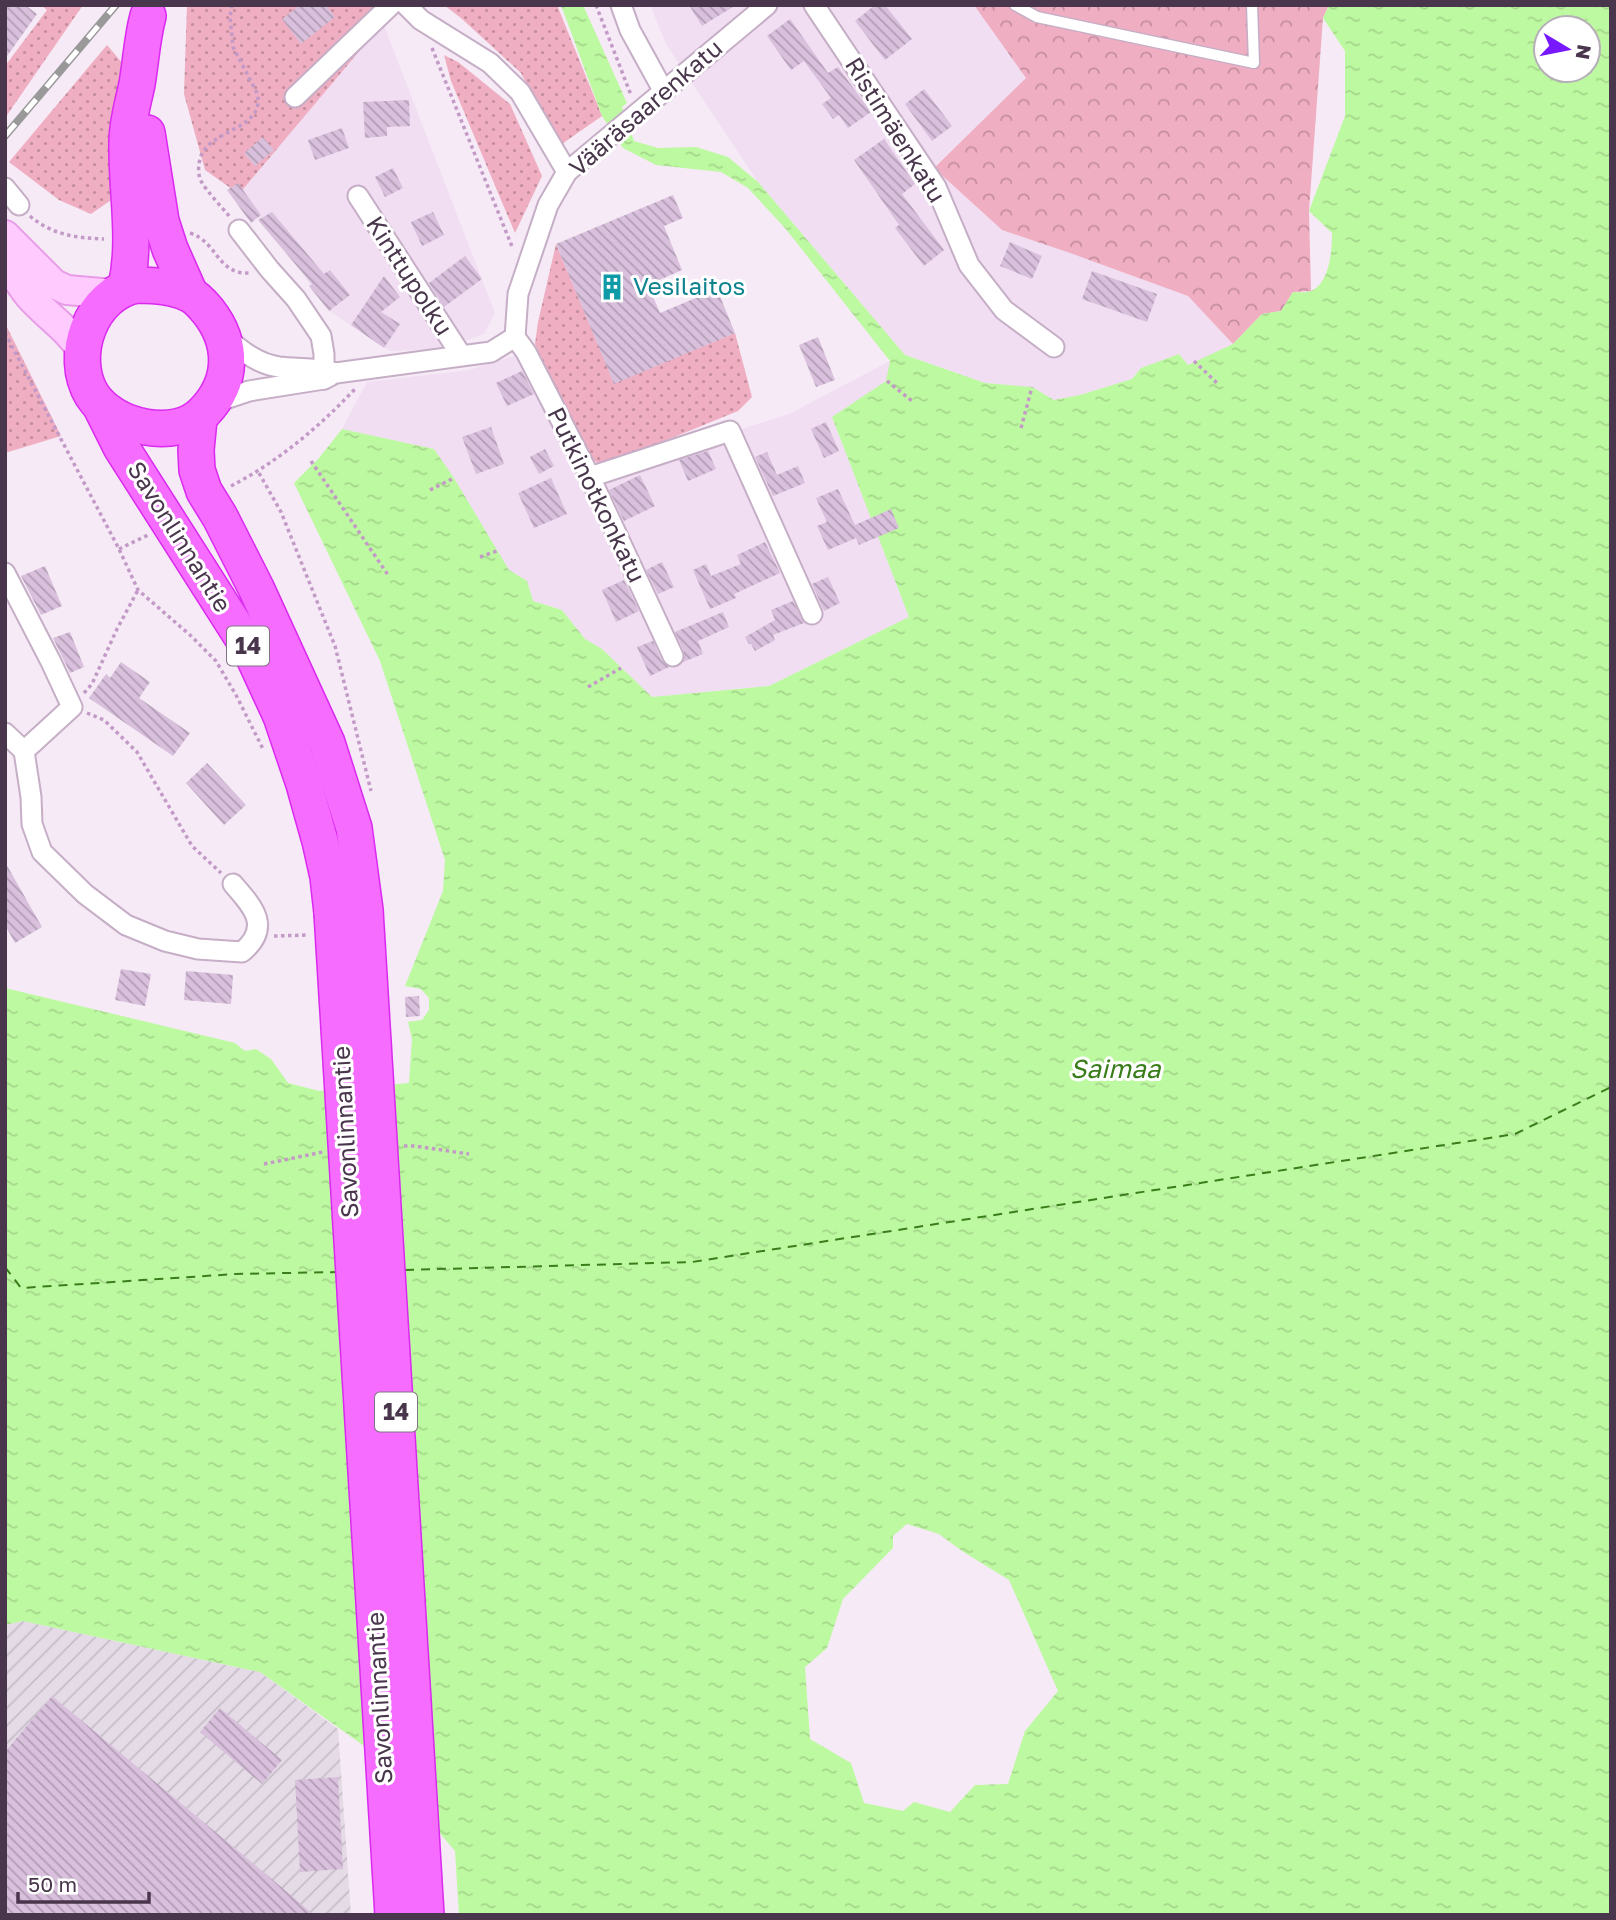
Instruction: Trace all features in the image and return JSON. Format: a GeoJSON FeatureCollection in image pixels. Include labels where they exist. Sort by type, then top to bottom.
{"type":"FeatureCollection","features":[{"type":"Feature","properties":{"kind":"highway","name":"14"},"geometry":{"type":"LineString","coordinates":[[100,405],[87,386],[84,374],[85,334],[104,302],[120,290],[130,268],[132,248],[127,140],[142,38],[148,16]]}},
{"type":"Feature","properties":{"kind":"highway","name":"14"},"geometry":{"type":"LineString","coordinates":[[138,75],[155,191],[170,249],[190,294],[209,313],[224,336],[226,368],[222,384],[206,411]]}},
{"type":"Feature","properties":{"kind":"highway"},"geometry":{"type":"LineString","coordinates":[[120,290],[137,285],[162,286],[190,294]]}},
{"type":"Feature","properties":{"kind":"highway"},"geometry":{"type":"LineString","coordinates":[[100,405],[134,425],[155,429],[173,429],[206,411]]}},
{"type":"Feature","properties":{"kind":"highway","name":"Savonlinnantie"},"geometry":{"type":"LineString","coordinates":[[100,405],[121,447],[251,651],[281,716],[304,784],[328,877],[337,919],[426,1915]]}},
{"type":"Feature","properties":{"kind":"highway","name":"Savonlinnantie"},"geometry":{"type":"LineString","coordinates":[[206,411],[196,450],[197,470],[204,491],[256,588],[327,743],[354,828],[337,919],[393,1915]]}},
{"type":"Feature","properties":{"kind":"main road"},"geometry":{"type":"LineString","coordinates":[[5,235],[54,284],[67,290],[120,290]]}},
{"type":"Feature","properties":{"kind":"main road"},"geometry":{"type":"LineString","coordinates":[[5,257],[31,298],[68,331],[83,352]]}},
{"type":"Feature","properties":{"kind":"street"},"geometry":{"type":"LineString","coordinates":[[295,97],[391,5]]}},
{"type":"Feature","properties":{"kind":"street"},"geometry":{"type":"LineString","coordinates":[[406,5],[421,20],[490,63],[520,92],[567,172]]}},
{"type":"Feature","properties":{"kind":"street"},"geometry":{"type":"LineString","coordinates":[[621,5],[630,30],[664,92]]}},
{"type":"Feature","properties":{"kind":"street","name":"Ristimäenkatu"},"geometry":{"type":"LineString","coordinates":[[814,5],[936,187],[969,265],[1004,310],[1055,347]]}},
{"type":"Feature","properties":{"kind":"street","name":"Vääräsaarenkatu"},"geometry":{"type":"LineString","coordinates":[[515,337],[517,293],[548,205],[567,172],[605,140],[633,110],[664,92],[764,6]]}},
{"type":"Feature","properties":{"kind":"street"},"geometry":{"type":"LineString","coordinates":[[5,188],[19,205]]}},
{"type":"Feature","properties":{"kind":"street","name":"Kinttupolku"},"geometry":{"type":"LineString","coordinates":[[358,196],[461,355]]}},
{"type":"Feature","properties":{"kind":"street"},"geometry":{"type":"LineString","coordinates":[[239,230],[296,299],[321,336],[332,374]]}},
{"type":"Feature","properties":{"kind":"street"},"geometry":{"type":"LineString","coordinates":[[224,336],[260,362],[332,374]]}},
{"type":"Feature","properties":{"kind":"street"},"geometry":{"type":"LineString","coordinates":[[206,411],[249,391],[332,374],[491,352],[515,337]]}},
{"type":"Feature","properties":{"kind":"street","name":"Putkinotkonkatu"},"geometry":{"type":"LineString","coordinates":[[515,337],[526,352],[590,477],[673,656]]}},
{"type":"Feature","properties":{"kind":"street"},"geometry":{"type":"LineString","coordinates":[[590,477],[730,431],[812,614]]}},
{"type":"Feature","properties":{"kind":"street"},"geometry":{"type":"LineString","coordinates":[[5,573],[72,707],[24,751]]}},
{"type":"Feature","properties":{"kind":"street"},"geometry":{"type":"LineString","coordinates":[[5,733],[24,751],[32,824],[42,852],[85,894],[126,925],[165,941],[198,949],[242,952],[255,936],[259,921],[253,907],[233,884]]}},
{"type":"Feature","properties":{"kind":"lane"},"geometry":{"type":"LineString","coordinates":[[1015,5],[1037,16],[1254,63],[1252,5]]}},
{"type":"Feature","properties":{"kind":"path"},"geometry":{"type":"LineString","coordinates":[[232,5],[230,17],[233,47],[257,93],[258,108],[246,121],[206,146],[198,164],[200,179],[239,230]]}},
{"type":"Feature","properties":{"kind":"path"},"geometry":{"type":"LineString","coordinates":[[596,5],[633,110]]}},
{"type":"Feature","properties":{"kind":"path"},"geometry":{"type":"LineString","coordinates":[[421,20],[515,252]]}},
{"type":"Feature","properties":{"kind":"path"},"geometry":{"type":"LineString","coordinates":[[19,205],[47,229],[72,236],[113,239]]}},
{"type":"Feature","properties":{"kind":"path"},"geometry":{"type":"LineString","coordinates":[[179,232],[200,236],[231,270],[243,273],[270,270]]}},
{"type":"Feature","properties":{"kind":"path"},"geometry":{"type":"LineString","coordinates":[[5,333],[138,590],[216,661],[257,734],[266,758]]}},
{"type":"Feature","properties":{"kind":"path"},"geometry":{"type":"LineString","coordinates":[[1194,361],[1218,384]]}},
{"type":"Feature","properties":{"kind":"path"},"geometry":{"type":"LineString","coordinates":[[229,487],[284,454],[331,414],[363,381]]}},
{"type":"Feature","properties":{"kind":"path"},"geometry":{"type":"LineString","coordinates":[[887,381],[912,401]]}},
{"type":"Feature","properties":{"kind":"path"},"geometry":{"type":"LineString","coordinates":[[1021,428],[1032,387]]}},
{"type":"Feature","properties":{"kind":"path"},"geometry":{"type":"LineString","coordinates":[[311,461],[388,575]]}},
{"type":"Feature","properties":{"kind":"path"},"geometry":{"type":"LineString","coordinates":[[258,472],[281,512],[335,646],[372,794]]}},
{"type":"Feature","properties":{"kind":"path"},"geometry":{"type":"LineString","coordinates":[[430,490],[454,478]]}},
{"type":"Feature","properties":{"kind":"path"},"geometry":{"type":"LineString","coordinates":[[119,549],[154,532]]}},
{"type":"Feature","properties":{"kind":"path"},"geometry":{"type":"LineString","coordinates":[[480,557],[497,551]]}},
{"type":"Feature","properties":{"kind":"path"},"geometry":{"type":"LineString","coordinates":[[138,590],[92,684],[72,707],[104,720],[137,752],[192,846],[233,884]]}},
{"type":"Feature","properties":{"kind":"path"},"geometry":{"type":"LineString","coordinates":[[588,687],[621,668]]}},
{"type":"Feature","properties":{"kind":"path"},"geometry":{"type":"LineString","coordinates":[[255,936],[337,919]]}},
{"type":"Feature","properties":{"kind":"shaded area"},"geometry":{"type":"Polygon","coordinates":[[[650,5],[974,5],[1026,78],[934,167],[1002,230],[1188,296],[1233,344],[1188,366],[1141,368],[1132,379],[1054,400],[1032,387],[985,383],[905,355],[758,182],[666,44],[650,5]]]}},
{"type":"Feature","properties":{"kind":"shaded area"},"geometry":{"type":"Polygon","coordinates":[[[383,23],[495,313],[484,334],[443,349],[390,351],[329,311],[239,194],[383,23]]]}},
{"type":"Feature","properties":{"kind":"shaded area"},"geometry":{"type":"Polygon","coordinates":[[[526,352],[590,477],[789,414],[890,361],[887,381],[832,417],[909,617],[769,686],[652,697],[602,649],[585,639],[562,610],[533,601],[527,581],[509,570],[434,449],[342,429],[367,382],[469,370],[526,352]]]}},
{"type":"Feature","properties":{"kind":"shaded area"},"geometry":{"type":"Polygon","coordinates":[[[23,1621],[260,1672],[338,1729],[351,1915],[5,1915],[5,1625],[23,1621]]]}},
{"type":"Feature","properties":{"kind":"green space"},"geometry":{"type":"Polygon","coordinates":[[[41,5],[83,5],[5,118],[5,66],[47,10],[41,5]]]}},
{"type":"Feature","properties":{"kind":"green space"},"geometry":{"type":"Polygon","coordinates":[[[187,5],[373,5],[383,23],[239,194],[205,170],[184,94],[187,5]]]}},
{"type":"Feature","properties":{"kind":"green space"},"geometry":{"type":"Polygon","coordinates":[[[444,5],[557,5],[602,116],[559,146],[521,73],[444,5]]]}},
{"type":"Feature","properties":{"kind":"green space"},"geometry":{"type":"Polygon","coordinates":[[[974,5],[1329,5],[1323,18],[1309,211],[1311,291],[1293,292],[1281,311],[1262,314],[1233,344],[1188,296],[1002,230],[934,168],[1026,78],[974,5]]]}},
{"type":"Feature","properties":{"kind":"green space"},"geometry":{"type":"Polygon","coordinates":[[[107,45],[124,65],[117,196],[91,214],[59,200],[9,162],[107,45]]]}},
{"type":"Feature","properties":{"kind":"green space"},"geometry":{"type":"Polygon","coordinates":[[[444,55],[458,62],[510,104],[542,176],[515,233],[451,81],[444,55]]]}},
{"type":"Feature","properties":{"kind":"green space"},"geometry":{"type":"Polygon","coordinates":[[[556,244],[614,383],[735,333],[752,397],[738,411],[613,462],[599,464],[581,451],[535,344],[556,244]]]}},
{"type":"Feature","properties":{"kind":"green space"},"geometry":{"type":"Polygon","coordinates":[[[5,323],[61,436],[5,453],[5,323]]]}},
{"type":"Feature","properties":{"kind":"water","name":"Saimaa"},"geometry":{"type":"Polygon","coordinates":[[[561,5],[583,5],[627,103],[622,107],[634,141],[658,148],[696,147],[728,157],[758,182],[905,355],[985,383],[1032,387],[1054,400],[1132,379],[1141,368],[1179,354],[1188,365],[1233,344],[1262,314],[1281,311],[1293,292],[1311,291],[1322,281],[1329,265],[1332,233],[1309,211],[1345,116],[1345,51],[1323,18],[1329,5],[1611,5],[1611,1915],[459,1915],[455,1851],[367,1748],[260,1672],[23,1621],[5,1625],[5,988],[235,1043],[245,1051],[256,1049],[271,1059],[288,1083],[319,1091],[409,1083],[412,1039],[408,1022],[422,1020],[429,1010],[429,998],[421,989],[405,986],[443,891],[445,860],[380,661],[294,483],[342,429],[434,449],[509,570],[527,581],[533,601],[562,610],[585,639],[602,649],[652,697],[769,686],[909,617],[832,417],[886,381],[890,361],[785,228],[748,188],[721,172],[656,165],[623,148],[602,116],[561,5]],[[907,1524],[893,1536],[893,1548],[843,1599],[827,1648],[805,1667],[810,1739],[851,1763],[864,1803],[903,1811],[914,1802],[950,1812],[975,1785],[1008,1784],[1025,1731],[1058,1691],[1009,1580],[939,1534],[907,1524]]]}},
{"type":"Feature","properties":{"kind":"building"},"geometry":{"type":"Polygon","coordinates":[[[5,5],[25,5],[37,14],[5,59],[5,5]]]}},
{"type":"Feature","properties":{"kind":"building"},"geometry":{"type":"Polygon","coordinates":[[[300,5],[326,5],[335,17],[301,44],[282,19],[300,5]]]}},
{"type":"Feature","properties":{"kind":"building"},"geometry":{"type":"Polygon","coordinates":[[[689,5],[736,5],[702,26],[689,5]]]}},
{"type":"Feature","properties":{"kind":"building"},"geometry":{"type":"Polygon","coordinates":[[[875,5],[885,5],[912,39],[885,60],[855,21],[875,5]]]}},
{"type":"Feature","properties":{"kind":"building"},"geometry":{"type":"Polygon","coordinates":[[[790,19],[828,73],[838,67],[871,112],[848,128],[839,115],[833,119],[822,104],[831,98],[804,61],[791,70],[767,36],[790,19]]]}},
{"type":"Feature","properties":{"kind":"building"},"geometry":{"type":"Polygon","coordinates":[[[924,89],[952,126],[932,141],[905,104],[924,89]]]}},
{"type":"Feature","properties":{"kind":"building"},"geometry":{"type":"Polygon","coordinates":[[[409,100],[410,126],[387,127],[387,136],[365,138],[363,102],[409,100]]]}},
{"type":"Feature","properties":{"kind":"building"},"geometry":{"type":"Polygon","coordinates":[[[342,128],[349,148],[315,160],[308,140],[342,128]]]}},
{"type":"Feature","properties":{"kind":"building"},"geometry":{"type":"Polygon","coordinates":[[[263,137],[274,150],[255,166],[244,153],[263,137]]]}},
{"type":"Feature","properties":{"kind":"building"},"geometry":{"type":"Polygon","coordinates":[[[884,139],[915,184],[902,194],[944,250],[924,266],[895,228],[899,225],[854,160],[884,139]]]}},
{"type":"Feature","properties":{"kind":"building"},"geometry":{"type":"Polygon","coordinates":[[[393,168],[403,188],[385,197],[375,177],[393,168]]]}},
{"type":"Feature","properties":{"kind":"building"},"geometry":{"type":"Polygon","coordinates":[[[238,183],[261,215],[251,223],[227,190],[238,183]]]}},
{"type":"Feature","properties":{"kind":"building","name":"Vesilaitos"},"geometry":{"type":"Polygon","coordinates":[[[673,195],[683,218],[664,226],[682,270],[648,285],[660,313],[717,289],[735,333],[614,384],[556,244],[673,195]]]}},
{"type":"Feature","properties":{"kind":"building"},"geometry":{"type":"Polygon","coordinates":[[[272,212],[324,274],[330,270],[350,295],[329,311],[309,286],[312,284],[258,220],[272,212]]]}},
{"type":"Feature","properties":{"kind":"building"},"geometry":{"type":"Polygon","coordinates":[[[433,212],[444,235],[422,246],[411,222],[433,212]]]}},
{"type":"Feature","properties":{"kind":"building"},"geometry":{"type":"Polygon","coordinates":[[[1010,242],[1042,256],[1032,279],[1000,266],[1010,242]]]}},
{"type":"Feature","properties":{"kind":"building"},"geometry":{"type":"Polygon","coordinates":[[[465,256],[482,279],[444,307],[429,283],[465,256]]]}},
{"type":"Feature","properties":{"kind":"building"},"geometry":{"type":"Polygon","coordinates":[[[1092,271],[1157,294],[1147,322],[1082,299],[1092,271]]]}},
{"type":"Feature","properties":{"kind":"building"},"geometry":{"type":"Polygon","coordinates":[[[384,276],[400,297],[381,312],[400,324],[384,348],[351,325],[384,276]]]}},
{"type":"Feature","properties":{"kind":"building"},"geometry":{"type":"Polygon","coordinates":[[[818,337],[835,380],[816,387],[799,345],[818,337]]]}},
{"type":"Feature","properties":{"kind":"building"},"geometry":{"type":"Polygon","coordinates":[[[522,371],[534,394],[507,406],[496,383],[522,371]]]}},
{"type":"Feature","properties":{"kind":"building"},"geometry":{"type":"Polygon","coordinates":[[[826,422],[839,451],[824,458],[811,429],[826,422]]]}},
{"type":"Feature","properties":{"kind":"building"},"geometry":{"type":"Polygon","coordinates":[[[491,427],[504,464],[476,474],[462,437],[491,427]]]}},
{"type":"Feature","properties":{"kind":"building"},"geometry":{"type":"Polygon","coordinates":[[[545,449],[554,466],[539,474],[530,457],[545,449]]]}},
{"type":"Feature","properties":{"kind":"building"},"geometry":{"type":"Polygon","coordinates":[[[708,451],[716,469],[688,481],[679,460],[708,451]]]}},
{"type":"Feature","properties":{"kind":"building"},"geometry":{"type":"Polygon","coordinates":[[[767,452],[777,475],[798,466],[805,483],[773,496],[755,457],[767,452]]]}},
{"type":"Feature","properties":{"kind":"building"},"geometry":{"type":"Polygon","coordinates":[[[640,475],[655,506],[624,521],[609,490],[640,475]]]}},
{"type":"Feature","properties":{"kind":"building"},"geometry":{"type":"Polygon","coordinates":[[[551,478],[567,514],[534,528],[518,493],[551,478]]]}},
{"type":"Feature","properties":{"kind":"building"},"geometry":{"type":"Polygon","coordinates":[[[838,489],[855,525],[891,509],[899,528],[859,545],[856,538],[828,550],[817,526],[827,522],[816,498],[838,489]]]}},
{"type":"Feature","properties":{"kind":"building"},"geometry":{"type":"Polygon","coordinates":[[[765,542],[780,573],[734,594],[736,598],[710,609],[693,570],[706,564],[711,576],[741,564],[737,555],[765,542]]]}},
{"type":"Feature","properties":{"kind":"building"},"geometry":{"type":"Polygon","coordinates":[[[662,562],[674,587],[658,594],[646,570],[662,562]]]}},
{"type":"Feature","properties":{"kind":"building"},"geometry":{"type":"Polygon","coordinates":[[[45,566],[62,606],[41,615],[21,576],[45,566]]]}},
{"type":"Feature","properties":{"kind":"building"},"geometry":{"type":"Polygon","coordinates":[[[828,577],[840,603],[824,611],[812,584],[828,577]]]}},
{"type":"Feature","properties":{"kind":"building"},"geometry":{"type":"Polygon","coordinates":[[[624,580],[639,611],[616,622],[602,590],[624,580]]]}},
{"type":"Feature","properties":{"kind":"building"},"geometry":{"type":"Polygon","coordinates":[[[793,601],[804,623],[773,635],[775,640],[755,651],[745,637],[775,620],[771,610],[793,601]]]}},
{"type":"Feature","properties":{"kind":"building"},"geometry":{"type":"Polygon","coordinates":[[[723,612],[729,627],[698,641],[703,654],[683,662],[684,652],[675,632],[723,612]]]}},
{"type":"Feature","properties":{"kind":"building"},"geometry":{"type":"Polygon","coordinates":[[[70,632],[84,667],[70,673],[53,638],[70,632]]]}},
{"type":"Feature","properties":{"kind":"building"},"geometry":{"type":"Polygon","coordinates":[[[653,641],[662,661],[669,667],[650,676],[637,647],[653,641]]]}},
{"type":"Feature","properties":{"kind":"building"},"geometry":{"type":"Polygon","coordinates":[[[121,662],[150,682],[139,698],[190,733],[173,756],[89,698],[106,674],[110,678],[121,662]]]}},
{"type":"Feature","properties":{"kind":"building"},"geometry":{"type":"Polygon","coordinates":[[[207,763],[246,805],[224,825],[186,783],[207,763]]]}},
{"type":"Feature","properties":{"kind":"building"},"geometry":{"type":"Polygon","coordinates":[[[5,862],[42,927],[15,943],[5,925],[5,862]]]}},
{"type":"Feature","properties":{"kind":"building"},"geometry":{"type":"Polygon","coordinates":[[[121,969],[151,974],[145,1006],[115,1000],[121,969]]]}},
{"type":"Feature","properties":{"kind":"building"},"geometry":{"type":"Polygon","coordinates":[[[186,971],[233,975],[231,1004],[184,1000],[186,971]]]}},
{"type":"Feature","properties":{"kind":"building"},"geometry":{"type":"Polygon","coordinates":[[[419,996],[420,1016],[406,1017],[405,997],[419,996]]]}},
{"type":"Feature","properties":{"kind":"building"},"geometry":{"type":"Polygon","coordinates":[[[52,1696],[314,1915],[5,1915],[5,1752],[52,1696]]]}},
{"type":"Feature","properties":{"kind":"building"},"geometry":{"type":"Polygon","coordinates":[[[220,1708],[282,1760],[262,1784],[200,1732],[220,1708]]]}},
{"type":"Feature","properties":{"kind":"building"},"geometry":{"type":"Polygon","coordinates":[[[338,1777],[343,1869],[300,1872],[295,1780],[338,1777]]]}},
{"type":"Feature","properties":{"kind":"ferry route"},"geometry":{"type":"LineString","coordinates":[[405,1270],[692,1262],[1515,1134],[1611,1087]]}},
{"type":"Feature","properties":{"kind":"ferry route"},"geometry":{"type":"LineString","coordinates":[[5,1267],[21,1288],[236,1274],[337,1272]]}},
{"type":"Feature","properties":{"kind":"railway"},"geometry":{"type":"LineString","coordinates":[[5,136],[116,5]]}},
{"type":"Feature","properties":{"kind":"place","name":"Vesilaitos"},"geometry":{"type":"Point","coordinates":[612,287]}}]}
